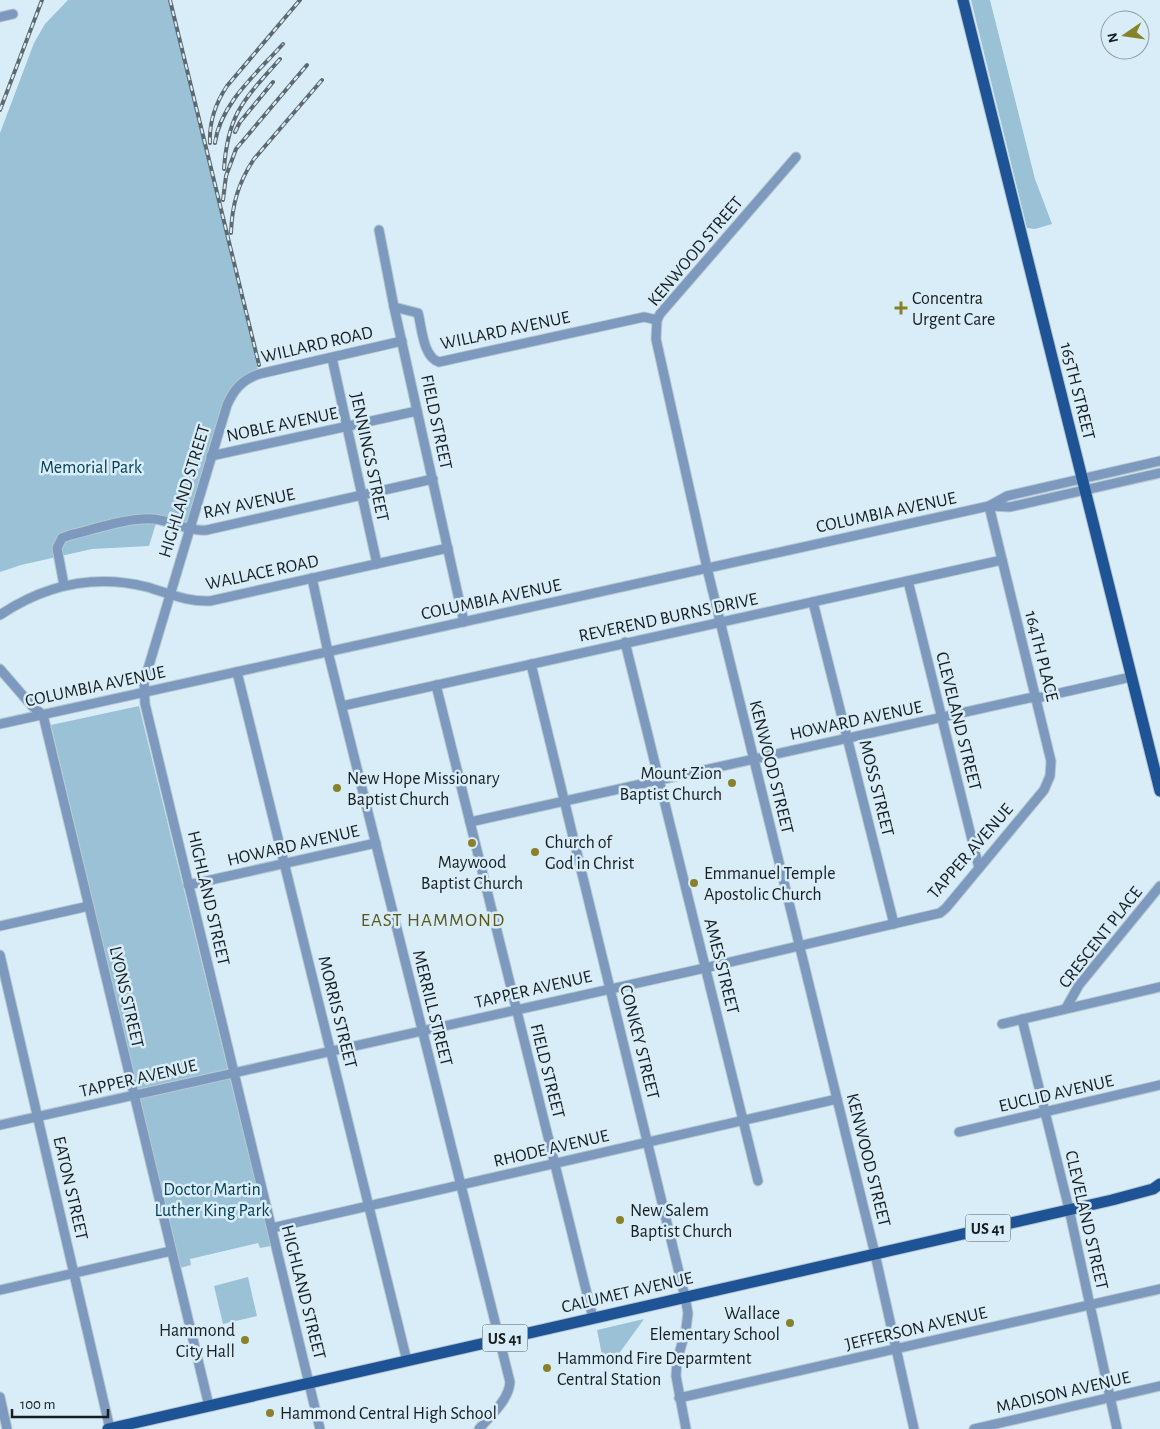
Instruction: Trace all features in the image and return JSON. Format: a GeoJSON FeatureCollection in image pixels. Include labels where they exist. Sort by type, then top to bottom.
{"type":"FeatureCollection","features":[{"type":"Feature","properties":{"kind":"main road","name":"165TH STREET"},"geometry":{"type":"LineString","coordinates":[[963,0],[1160,791]]}},
{"type":"Feature","properties":{"kind":"main road","name":"CALUMET AVENUE"},"geometry":{"type":"LineString","coordinates":[[109,1429],[1158,1188]]}},
{"type":"Feature","properties":{"kind":"street"},"geometry":{"type":"LineString","coordinates":[[0,17],[13,14]]}},
{"type":"Feature","properties":{"kind":"street","name":"KENWOOD STREET"},"geometry":{"type":"LineString","coordinates":[[796,157],[660,314],[657,320],[656,339],[707,568],[875,1254],[914,1429]]}},
{"type":"Feature","properties":{"kind":"street","name":"FIELD STREET"},"geometry":{"type":"LineString","coordinates":[[379,230],[394,307],[464,622]]}},
{"type":"Feature","properties":{"kind":"street","name":"WILLARD AVENUE"},"geometry":{"type":"LineString","coordinates":[[394,307],[418,313],[428,351],[434,360],[439,362],[644,317],[657,320]]}},
{"type":"Feature","properties":{"kind":"street","name":"WILLARD ROAD"},"geometry":{"type":"LineString","coordinates":[[241,383],[259,374],[402,341]]}},
{"type":"Feature","properties":{"kind":"street","name":"JENNINGS STREET"},"geometry":{"type":"LineString","coordinates":[[332,358],[377,564]]}},
{"type":"Feature","properties":{"kind":"street","name":"HIGHLAND STREET"},"geometry":{"type":"LineString","coordinates":[[241,383],[235,389],[226,405],[144,682],[145,704],[320,1429]]}},
{"type":"Feature","properties":{"kind":"street","name":"NOBLE AVENUE"},"geometry":{"type":"LineString","coordinates":[[211,456],[417,411]]}},
{"type":"Feature","properties":{"kind":"street","name":"COLUMBIA AVENUE"},"geometry":{"type":"LineString","coordinates":[[989,506],[1007,496],[1160,461]]}},
{"type":"Feature","properties":{"kind":"street","name":"COLUMBIA AVENUE"},"geometry":{"type":"LineString","coordinates":[[0,724],[989,506],[1010,507],[1160,473]]}},
{"type":"Feature","properties":{"kind":"street","name":"RAY AVENUE"},"geometry":{"type":"LineString","coordinates":[[64,585],[57,548],[60,541],[66,536],[146,519],[207,530],[432,480]]}},
{"type":"Feature","properties":{"kind":"street","name":"164TH PLACE"},"geometry":{"type":"LineString","coordinates":[[989,506],[1051,766],[1046,785],[1028,809]]}},
{"type":"Feature","properties":{"kind":"street","name":"WALLACE ROAD"},"geometry":{"type":"LineString","coordinates":[[0,615],[30,597],[64,585],[101,581],[118,582],[134,584],[191,600],[210,601],[448,548]]}},
{"type":"Feature","properties":{"kind":"street","name":"REVEREND BURNS DRIVE"},"geometry":{"type":"LineString","coordinates":[[342,706],[1002,560]]}},
{"type":"Feature","properties":{"kind":"street","name":"MERRILL STREET"},"geometry":{"type":"LineString","coordinates":[[312,578],[328,652],[510,1382],[510,1387],[502,1402],[479,1429]]}},
{"type":"Feature","properties":{"kind":"street","name":"CLEVELAND STREET"},"geometry":{"type":"LineString","coordinates":[[908,581],[979,868]]}},
{"type":"Feature","properties":{"kind":"street","name":"MOSS STREET"},"geometry":{"type":"LineString","coordinates":[[813,602],[894,924]]}},
{"type":"Feature","properties":{"kind":"street","name":"AMES STREET"},"geometry":{"type":"LineString","coordinates":[[625,642],[758,1181]]}},
{"type":"Feature","properties":{"kind":"street","name":"CONKEY STREET"},"geometry":{"type":"LineString","coordinates":[[531,664],[686,1297],[688,1313],[686,1329],[677,1361],[676,1376],[686,1429]]}},
{"type":"Feature","properties":{"kind":"street"},"geometry":{"type":"LineString","coordinates":[[0,669],[32,706],[43,715]]}},
{"type":"Feature","properties":{"kind":"street","name":"MORRIS STREET"},"geometry":{"type":"LineString","coordinates":[[237,672],[407,1361]]}},
{"type":"Feature","properties":{"kind":"street","name":"HOWARD AVENUE"},"geometry":{"type":"LineString","coordinates":[[470,822],[1131,677]]}},
{"type":"Feature","properties":{"kind":"street","name":"FIELD STREET"},"geometry":{"type":"LineString","coordinates":[[436,685],[593,1318]]}},
{"type":"Feature","properties":{"kind":"street","name":"LYONS STREET"},"geometry":{"type":"LineString","coordinates":[[43,715],[209,1406]]}},
{"type":"Feature","properties":{"kind":"street","name":"TAPPER AVENUE"},"geometry":{"type":"LineString","coordinates":[[0,1125],[705,968],[940,913],[1028,809]]}},
{"type":"Feature","properties":{"kind":"street","name":"HOWARD AVENUE"},"geometry":{"type":"LineString","coordinates":[[188,884],[376,843]]}},
{"type":"Feature","properties":{"kind":"street","name":"CRESCENT PLACE"},"geometry":{"type":"LineString","coordinates":[[1066,1008],[1079,984],[1160,886]]}},
{"type":"Feature","properties":{"kind":"street"},"geometry":{"type":"LineString","coordinates":[[0,926],[89,906]]}},
{"type":"Feature","properties":{"kind":"street","name":"EATON STREET"},"geometry":{"type":"LineString","coordinates":[[0,955],[109,1429]]}},
{"type":"Feature","properties":{"kind":"street"},"geometry":{"type":"LineString","coordinates":[[1002,1024],[1160,987]]}},
{"type":"Feature","properties":{"kind":"street","name":"CLEVELAND STREET"},"geometry":{"type":"LineString","coordinates":[[1022,1019],[1069,1209],[1117,1429]]}},
{"type":"Feature","properties":{"kind":"street","name":"EUCLID AVENUE"},"geometry":{"type":"LineString","coordinates":[[959,1132],[1160,1085]]}},
{"type":"Feature","properties":{"kind":"street","name":"RHODE AVENUE"},"geometry":{"type":"LineString","coordinates":[[272,1228],[837,1099]]}},
{"type":"Feature","properties":{"kind":"street"},"geometry":{"type":"LineString","coordinates":[[0,1290],[171,1251]]}},
{"type":"Feature","properties":{"kind":"street","name":"JEFFERSON AVENUE"},"geometry":{"type":"LineString","coordinates":[[679,1398],[1160,1289]]}},
{"type":"Feature","properties":{"kind":"street","name":"MADISON AVENUE"},"geometry":{"type":"LineString","coordinates":[[974,1429],[1160,1386]]}},
{"type":"Feature","properties":{"kind":"street"},"geometry":{"type":"LineString","coordinates":[[0,1397],[7,1429]]}},
{"type":"Feature","properties":{"kind":"green space","name":"Memorial Park"},"geometry":{"type":"Polygon","coordinates":[[[68,0],[169,0],[259,374],[235,389],[190,528],[157,520],[149,546],[92,549],[21,565],[0,572],[0,133],[34,43],[45,24],[68,0]]]}},
{"type":"Feature","properties":{"kind":"green space"},"geometry":{"type":"Polygon","coordinates":[[[971,0],[990,0],[1035,179],[1052,224],[1035,229],[1027,228],[971,0]]]}},
{"type":"Feature","properties":{"kind":"green space","name":"Doctor Martin Luther King Park"},"geometry":{"type":"Polygon","coordinates":[[[139,706],[271,1246],[260,1248],[258,1243],[190,1259],[191,1265],[180,1268],[51,725],[139,706]]]}},
{"type":"Feature","properties":{"kind":"green space"},"geometry":{"type":"Polygon","coordinates":[[[248,1277],[257,1316],[223,1324],[214,1286],[248,1277]]]}},
{"type":"Feature","properties":{"kind":"green space"},"geometry":{"type":"Polygon","coordinates":[[[644,1319],[618,1355],[602,1355],[597,1330],[644,1319]]]}},
{"type":"Feature","properties":{"kind":"railway"},"geometry":{"type":"LineString","coordinates":[[0,110],[42,0]]}},
{"type":"Feature","properties":{"kind":"railway"},"geometry":{"type":"LineString","coordinates":[[170,0],[259,365]]}},
{"type":"Feature","properties":{"kind":"railway"},"geometry":{"type":"LineString","coordinates":[[210,143],[214,113],[227,86],[300,0]]}},
{"type":"Feature","properties":{"kind":"railway"},"geometry":{"type":"LineString","coordinates":[[215,143],[218,129],[232,102],[283,44]]}},
{"type":"Feature","properties":{"kind":"railway"},"geometry":{"type":"LineString","coordinates":[[224,169],[230,133],[240,108],[280,59]]}},
{"type":"Feature","properties":{"kind":"railway"},"geometry":{"type":"LineString","coordinates":[[223,200],[226,176],[236,149],[307,65]]}},
{"type":"Feature","properties":{"kind":"railway"},"geometry":{"type":"LineString","coordinates":[[231,233],[237,194],[248,168],[322,80]]}},
{"type":"Feature","properties":{"kind":"railway"},"geometry":{"type":"LineString","coordinates":[[235,132],[240,122],[273,82]]}},
{"type":"Feature","properties":{"kind":"place","name":"Concentra Urgent Care"},"geometry":{"type":"Point","coordinates":[901,308]}},
{"type":"Feature","properties":{"kind":"place","name":"Mount Zion Baptist Church"},"geometry":{"type":"Point","coordinates":[732,783]}},
{"type":"Feature","properties":{"kind":"place","name":"New Hope Missionary Baptist Church"},"geometry":{"type":"Point","coordinates":[337,788]}},
{"type":"Feature","properties":{"kind":"place","name":"Maywood Baptist Church"},"geometry":{"type":"Point","coordinates":[472,843]}},
{"type":"Feature","properties":{"kind":"place","name":"Church of God in Christ"},"geometry":{"type":"Point","coordinates":[535,852]}},
{"type":"Feature","properties":{"kind":"place","name":"Emmanuel Temple Apostolic Church"},"geometry":{"type":"Point","coordinates":[694,883]}},
{"type":"Feature","properties":{"kind":"place","name":"New Salem Baptist Church"},"geometry":{"type":"Point","coordinates":[620,1220]}},
{"type":"Feature","properties":{"kind":"place","name":"Wallace Elementary School"},"geometry":{"type":"Point","coordinates":[790,1323]}},
{"type":"Feature","properties":{"kind":"place","name":"Hammond City Hall"},"geometry":{"type":"Point","coordinates":[245,1340]}},
{"type":"Feature","properties":{"kind":"place","name":"Hammond Fire Deparmtent Central Station"},"geometry":{"type":"Point","coordinates":[547,1368]}},
{"type":"Feature","properties":{"kind":"place","name":"Hammond Central High School"},"geometry":{"type":"Point","coordinates":[270,1413]}},
{"type":"Feature","properties":{"kind":"district","name":"EAST HAMMOND"},"geometry":{"type":"Point","coordinates":[433,919]}}]}
